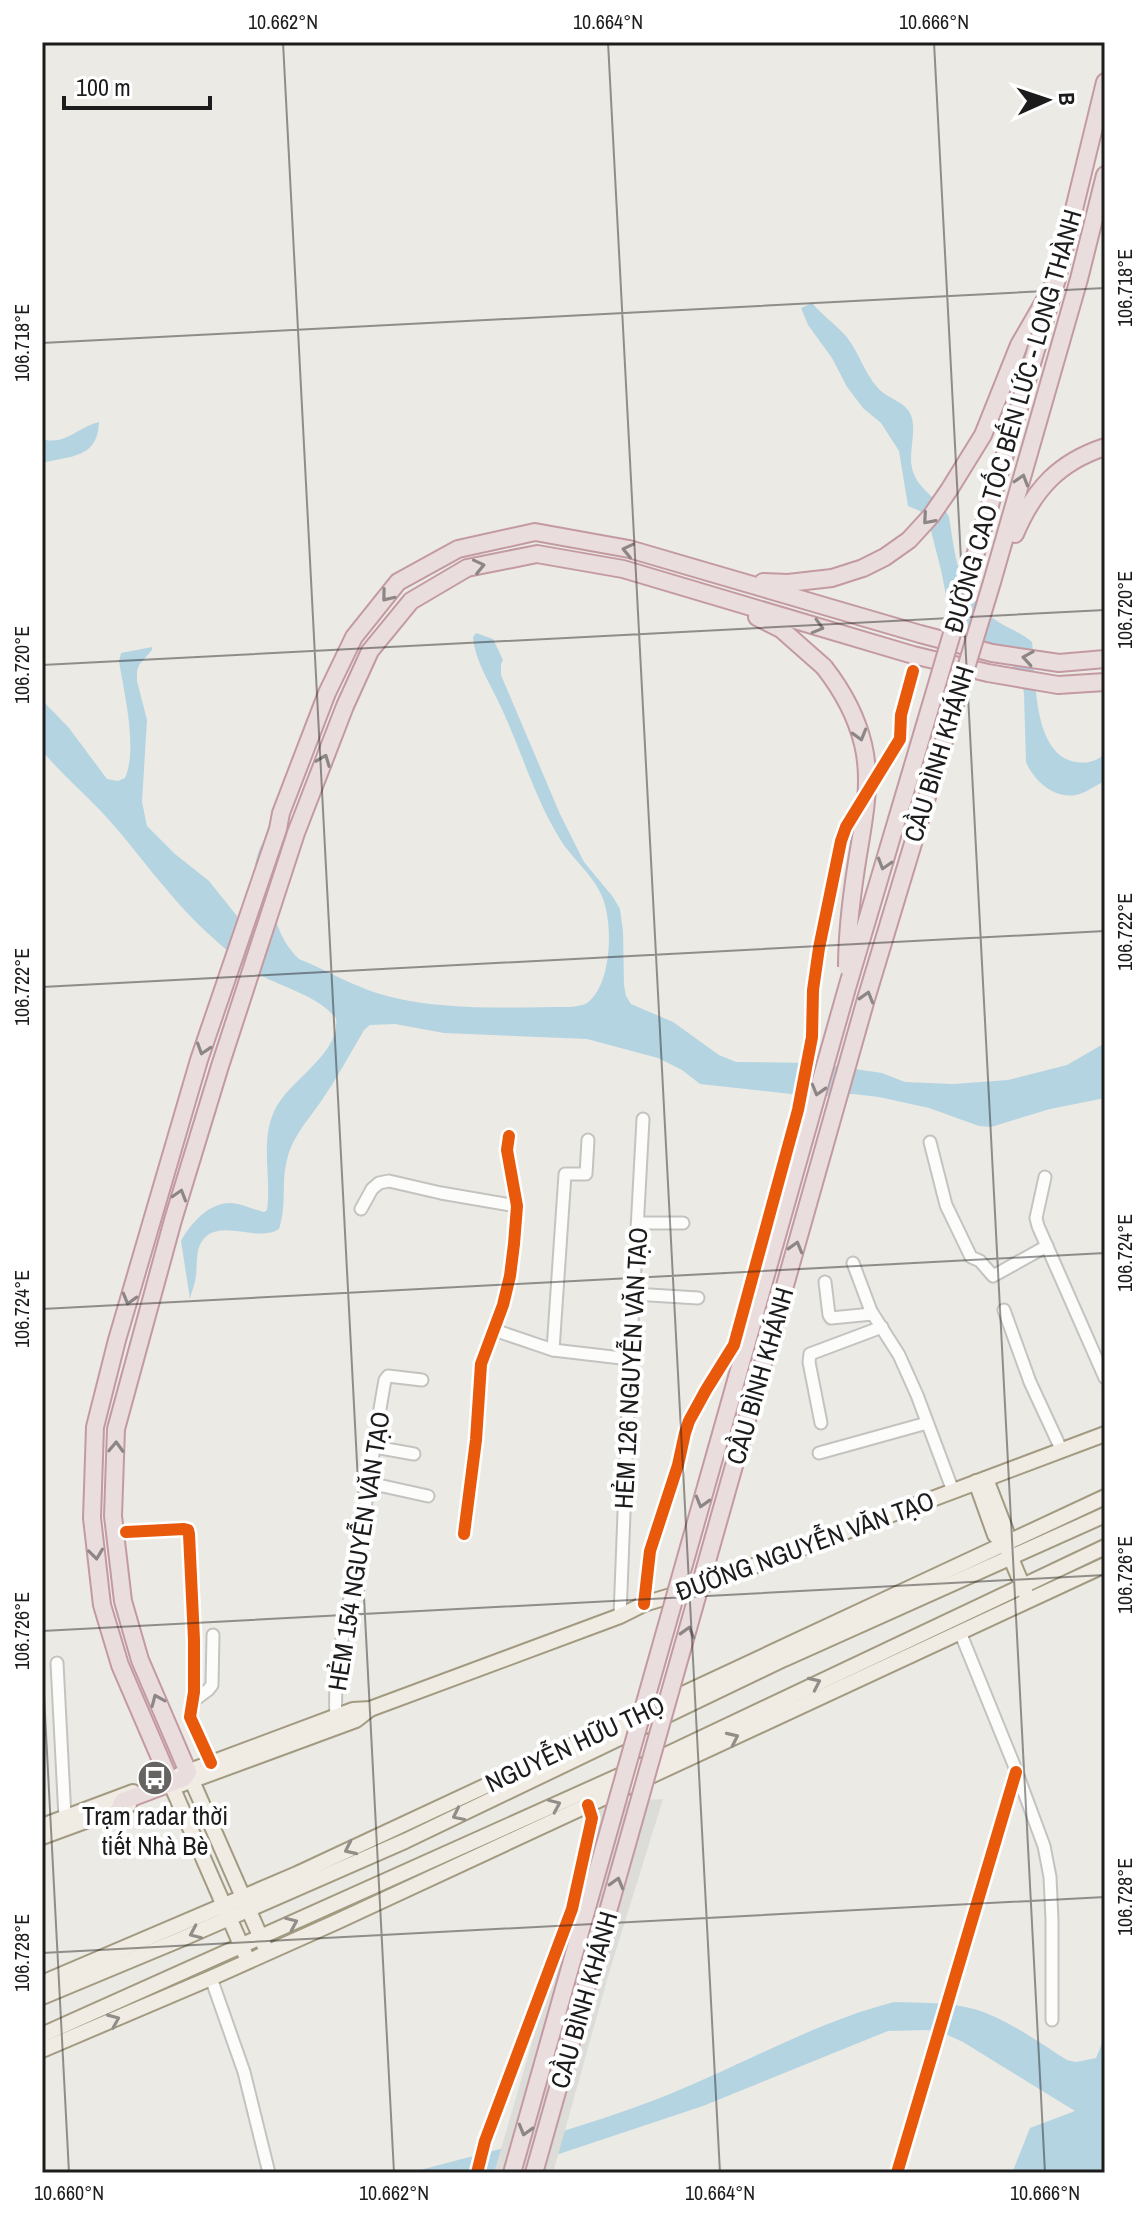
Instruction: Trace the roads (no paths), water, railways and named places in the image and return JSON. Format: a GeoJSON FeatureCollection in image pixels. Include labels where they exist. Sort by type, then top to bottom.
{"type":"FeatureCollection","features":[{"type":"Feature","properties":{"kind":"highway","name":"ĐƯỜNG CAO TỐC BẾN LỨC - LONG THÀNH"},"geometry":{"type":"LineString","coordinates":[[847,988],[1057,279],[1105,82]]}},
{"type":"Feature","properties":{"kind":"highway","name":"ĐƯỜNG CAO TỐC BẾN LỨC - LONG THÀNH"},"geometry":{"type":"LineString","coordinates":[[992,582],[1075,293],[1105,175]]}},
{"type":"Feature","properties":{"kind":"highway"},"geometry":{"type":"LineString","coordinates":[[703,571],[788,583],[832,578],[863,568],[909,540],[931,516],[983,435],[1019,345],[1057,279]]}},
{"type":"Feature","properties":{"kind":"highway"},"geometry":{"type":"LineString","coordinates":[[992,582],[1023,514],[1042,487],[1060,469],[1082,455],[1105,447]]}},
{"type":"Feature","properties":{"kind":"highway"},"geometry":{"type":"LineString","coordinates":[[171,1783],[120,1665],[102,1605],[92,1518],[95,1427],[117,1340],[199,1060],[281,813],[327,693],[354,637],[398,582],[458,549],[535,532],[629,549],[992,653],[1059,663],[1105,659]]}},
{"type":"Feature","properties":{"kind":"highway"},"geometry":{"type":"LineString","coordinates":[[120,1808],[123,1801],[190,1776],[140,1660],[123,1601],[113,1516],[116,1429],[173,1220],[296,833],[345,706],[370,651],[411,601],[467,568],[537,554],[623,569],[913,655],[988,673],[1058,685],[1105,682]]}},
{"type":"Feature","properties":{"kind":"highway","name":"CẦU BÌNH KHÁNH"},"geometry":{"type":"LineString","coordinates":[[534,2173],[866,999],[992,582]]}},
{"type":"Feature","properties":{"kind":"highway"},"geometry":{"type":"LineString","coordinates":[[716,597],[781,629],[824,667],[850,706],[863,745],[867,775],[865,813],[847,934],[847,988]]}},
{"type":"Feature","properties":{"kind":"highway","name":"CẦU BÌNH KHÁNH"},"geometry":{"type":"LineString","coordinates":[[512,2173],[847,988]]}},
{"type":"Feature","properties":{"kind":"main road","name":"ĐƯỜNG NGUYỄN VĂN TẠO"},"geometry":{"type":"LineString","coordinates":[[190,1776],[211,1763],[336,1716],[353,1710],[370,1709],[1105,1434]]}},
{"type":"Feature","properties":{"kind":"main road"},"geometry":{"type":"LineString","coordinates":[[981,1480],[995,1535],[1008,1550],[1025,1592]]}},
{"type":"Feature","properties":{"kind":"main road","name":"NGUYỄN HỮU THỌ"},"geometry":{"type":"LineString","coordinates":[[42,1997],[227,1912],[389,1832],[1008,1550],[1105,1497]]}},
{"type":"Feature","properties":{"kind":"main road","name":"NGUYỄN HỮU THỌ"},"geometry":{"type":"LineString","coordinates":[[1008,1550],[1105,1515]]}},
{"type":"Feature","properties":{"kind":"main road"},"geometry":{"type":"LineString","coordinates":[[1025,1592],[1105,1547]]}},
{"type":"Feature","properties":{"kind":"main road"},"geometry":{"type":"LineString","coordinates":[[1025,1592],[1105,1565]]}},
{"type":"Feature","properties":{"kind":"main road","name":"NGUYỄN HỮU THỌ"},"geometry":{"type":"LineString","coordinates":[[42,2035],[77,2028],[211,1978],[267,1953],[960,1632],[1025,1592]]}},
{"type":"Feature","properties":{"kind":"main road","name":"NGUYỄN HỮU THỌ"},"geometry":{"type":"LineString","coordinates":[[42,2050],[77,2028],[242,1946],[666,1755],[895,1646],[1025,1592]]}},
{"type":"Feature","properties":{"kind":"main road","name":"ĐƯỜNG NGUYỄN VĂN TẠO"},"geometry":{"type":"LineString","coordinates":[[190,1776],[356,1720],[370,1709]]}},
{"type":"Feature","properties":{"kind":"main road"},"geometry":{"type":"LineString","coordinates":[[190,1776],[267,1953]]}},
{"type":"Feature","properties":{"kind":"main road"},"geometry":{"type":"LineString","coordinates":[[42,1826],[171,1783],[249,1961]]}},
{"type":"Feature","properties":{"kind":"main road"},"geometry":{"type":"LineString","coordinates":[[42,1837],[120,1808]]}},
{"type":"Feature","properties":{"kind":"main road","name":"NGUYỄN HỮU THỌ"},"geometry":{"type":"LineString","coordinates":[[42,1983],[227,1912]]}},
{"type":"Feature","properties":{"kind":"street"},"geometry":{"type":"LineString","coordinates":[[644,1604],[650,1551],[685,1433],[706,1390],[734,1345],[798,1110],[812,1037],[813,990],[819,948],[841,841],[854,813],[900,739],[901,715],[913,671]]}},
{"type":"Feature","properties":{"kind":"street","name":"HẺM 126 NGUYỄN VĂN TẠO"},"geometry":{"type":"LineString","coordinates":[[620,1616],[643,1119]]}},
{"type":"Feature","properties":{"kind":"street"},"geometry":{"type":"LineString","coordinates":[[464,1534],[476,1440],[481,1364],[503,1305],[510,1276],[517,1206],[507,1150],[509,1136]]}},
{"type":"Feature","properties":{"kind":"street"},"geometry":{"type":"LineString","coordinates":[[553,1350],[565,1174],[586,1174],[588,1140]]}},
{"type":"Feature","properties":{"kind":"street"},"geometry":{"type":"LineString","coordinates":[[930,1142],[946,1205],[971,1257],[980,1261],[993,1276],[1047,1246]]}},
{"type":"Feature","properties":{"kind":"street"},"geometry":{"type":"LineString","coordinates":[[1045,1177],[1036,1218],[1105,1378]]}},
{"type":"Feature","properties":{"kind":"street"},"geometry":{"type":"LineString","coordinates":[[361,1209],[372,1189],[379,1183],[389,1181],[517,1206]]}},
{"type":"Feature","properties":{"kind":"street"},"geometry":{"type":"LineString","coordinates":[[638,1223],[683,1223]]}},
{"type":"Feature","properties":{"kind":"street"},"geometry":{"type":"LineString","coordinates":[[853,1263],[872,1314],[899,1355],[953,1491]]}},
{"type":"Feature","properties":{"kind":"street"},"geometry":{"type":"LineString","coordinates":[[825,1282],[831,1318],[872,1314]]}},
{"type":"Feature","properties":{"kind":"street"},"geometry":{"type":"LineString","coordinates":[[634,1294],[698,1298]]}},
{"type":"Feature","properties":{"kind":"street"},"geometry":{"type":"LineString","coordinates":[[1004,1310],[1030,1382],[1062,1451]]}},
{"type":"Feature","properties":{"kind":"street"},"geometry":{"type":"LineString","coordinates":[[821,1423],[810,1354],[882,1327]]}},
{"type":"Feature","properties":{"kind":"street"},"geometry":{"type":"LineString","coordinates":[[494,1330],[553,1350],[630,1359]]}},
{"type":"Feature","properties":{"kind":"street","name":"HẺM 154 NGUYỄN VĂN TẠO"},"geometry":{"type":"LineString","coordinates":[[336,1716],[334,1691],[338,1660],[355,1575],[386,1378],[422,1380]]}},
{"type":"Feature","properties":{"kind":"street"},"geometry":{"type":"LineString","coordinates":[[819,1453],[927,1423]]}},
{"type":"Feature","properties":{"kind":"street"},"geometry":{"type":"LineString","coordinates":[[375,1447],[414,1454]]}},
{"type":"Feature","properties":{"kind":"street"},"geometry":{"type":"LineString","coordinates":[[369,1483],[428,1496]]}},
{"type":"Feature","properties":{"kind":"street"},"geometry":{"type":"LineString","coordinates":[[126,1532],[188,1530],[193,1614],[192,1722],[211,1763]]}},
{"type":"Feature","properties":{"kind":"street"},"geometry":{"type":"LineString","coordinates":[[960,1632],[1044,1846],[1050,1877],[1052,1920],[1052,2020]]}},
{"type":"Feature","properties":{"kind":"street"},"geometry":{"type":"LineString","coordinates":[[193,1701],[212,1685],[213,1635]]}},
{"type":"Feature","properties":{"kind":"street"},"geometry":{"type":"LineString","coordinates":[[57,1663],[65,1818]]}},
{"type":"Feature","properties":{"kind":"street"},"geometry":{"type":"LineString","coordinates":[[897,2173],[1016,1772]]}},
{"type":"Feature","properties":{"kind":"street"},"geometry":{"type":"LineString","coordinates":[[477,2173],[481,2153],[517,2051],[572,1909],[592,1818],[588,1805]]}},
{"type":"Feature","properties":{"kind":"street"},"geometry":{"type":"LineString","coordinates":[[211,1978],[244,2072],[269,2173]]}},
{"type":"Feature","properties":{"kind":"water"},"geometry":{"type":"Polygon","coordinates":[[[812,303],[849,340],[875,385],[910,413],[913,426],[912,468],[919,482],[949,517],[965,586],[982,609],[1032,642],[1039,712],[1051,745],[1062,756],[1076,762],[1092,761],[1105,754],[1105,781],[1083,793],[1068,796],[1046,787],[1030,769],[1026,762],[1021,675],[999,652],[956,620],[949,611],[928,519],[908,506],[899,451],[881,423],[863,408],[847,387],[832,358],[808,325],[801,308],[812,303]]]}},
{"type":"Feature","properties":{"kind":"water"},"geometry":{"type":"Polygon","coordinates":[[[99,422],[97,434],[88,449],[72,457],[42,463],[42,439],[65,438],[99,422]]]}},
{"type":"Feature","properties":{"kind":"water"},"geometry":{"type":"Polygon","coordinates":[[[476,633],[493,639],[503,660],[501,675],[560,814],[584,862],[620,909],[624,985],[631,1004],[673,1022],[719,1055],[736,1062],[814,1063],[882,1073],[905,1082],[953,1084],[1008,1080],[1067,1065],[1105,1043],[1105,1098],[1050,1109],[991,1127],[979,1126],[929,1108],[879,1097],[853,1094],[818,1097],[700,1084],[682,1070],[658,1058],[587,1039],[444,1033],[395,1024],[370,1025],[289,1152],[279,1229],[260,1234],[227,1230],[208,1235],[199,1247],[190,1299],[181,1241],[197,1219],[220,1204],[267,1210],[267,1143],[272,1116],[285,1094],[324,1053],[336,1030],[336,1018],[303,994],[253,971],[184,910],[108,819],[44,753],[42,700],[69,728],[107,779],[118,781],[125,778],[129,766],[130,736],[119,661],[121,653],[152,647],[137,671],[147,720],[142,802],[147,826],[209,881],[253,936],[256,936],[258,926],[254,888],[256,859],[263,841],[276,827],[271,861],[271,897],[280,930],[299,959],[367,990],[413,1001],[480,1007],[583,1005],[595,994],[606,969],[609,939],[603,899],[595,883],[560,839],[543,807],[480,663],[474,646],[476,633]]]}},
{"type":"Feature","properties":{"kind":"water"},"geometry":{"type":"Polygon","coordinates":[[[894,2002],[945,2004],[987,2013],[1067,2060],[1076,2062],[1096,2058],[1105,2036],[1105,2173],[1012,2173],[1030,2128],[1075,2111],[963,2042],[941,2032],[926,2030],[888,2031],[703,2106],[523,2166],[497,2173],[408,2173],[622,2112],[682,2089],[832,2022],[894,2002]]]}},
{"type":"Feature","properties":{"kind":"place","name":"Trạm radar thời tiết Nhà Bè"},"geometry":{"type":"Point","coordinates":[155,1778]}}]}
